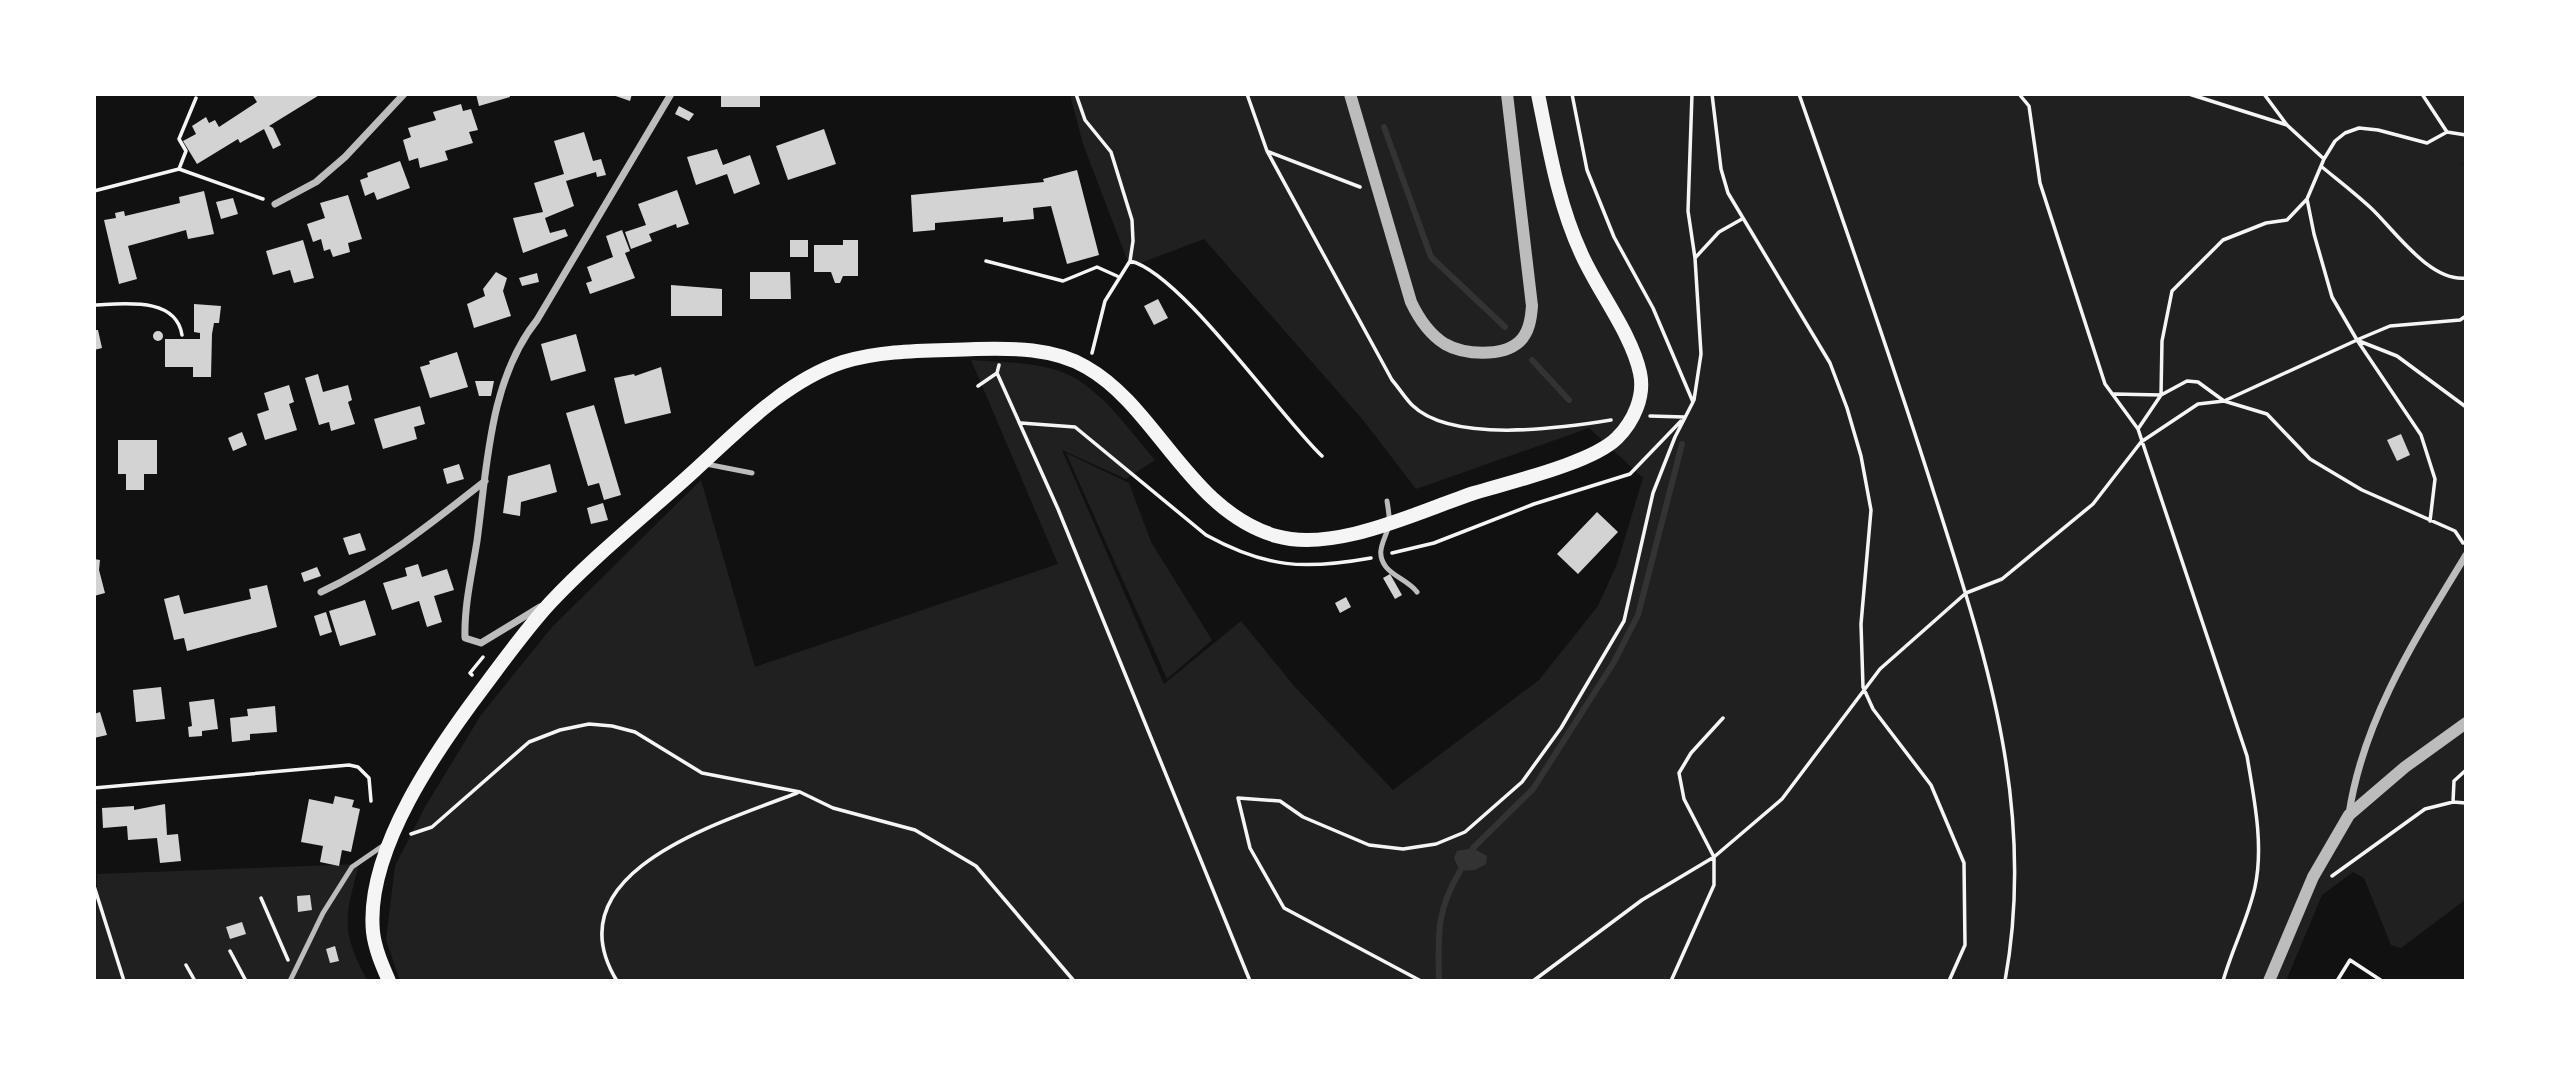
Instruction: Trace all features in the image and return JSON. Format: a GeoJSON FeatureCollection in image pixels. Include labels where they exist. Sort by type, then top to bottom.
{"type":"FeatureCollection","features":[{"type":"Feature","properties":{"kind":"main road"},"geometry":{"type":"LineString","coordinates":[[389,981],[373,934],[373,907],[378,876],[391,841],[455,725],[552,601],[703,463],[790,389],[844,362],[925,351],[1000,349],[1042,352],[1067,358],[1089,368],[1112,387],[1215,500],[1261,531],[1281,538],[1327,540],[1390,522],[1598,451],[1616,439],[1633,416],[1641,377],[1636,360],[1578,247],[1559,193],[1538,94]]}},
{"type":"Feature","properties":{"kind":"street"},"geometry":{"type":"LineString","coordinates":[[275,204],[316,182],[345,156],[404,94]]}},
{"type":"Feature","properties":{"kind":"street"},"geometry":{"type":"LineString","coordinates":[[552,601],[481,643],[465,638],[493,426],[509,368],[522,339],[537,320],[671,94]]}},
{"type":"Feature","properties":{"kind":"street"},"geometry":{"type":"LineString","coordinates":[[1350,94],[1411,302],[1422,324],[1446,345],[1479,353],[1511,347],[1521,340],[1531,321],[1532,306],[1507,94]]}},
{"type":"Feature","properties":{"kind":"street"},"geometry":{"type":"LineString","coordinates":[[321,592],[357,574],[420,533],[485,481]]}},
{"type":"Feature","properties":{"kind":"street"},"geometry":{"type":"LineString","coordinates":[[2269,981],[2313,877],[2349,815],[2365,744],[2414,642],[2466,555]]}},
{"type":"Feature","properties":{"kind":"street"},"geometry":{"type":"LineString","coordinates":[[2349,815],[2404,767],[2466,723]]}},
{"type":"Feature","properties":{"kind":"lane"},"geometry":{"type":"LineString","coordinates":[[703,463],[752,473]]}},
{"type":"Feature","properties":{"kind":"lane"},"geometry":{"type":"LineString","coordinates":[[1387,501],[1390,522],[1381,543],[1383,565],[1409,581],[1417,592]]}},
{"type":"Feature","properties":{"kind":"lane"},"geometry":{"type":"LineString","coordinates":[[290,981],[323,913],[352,867],[391,841]]}},
{"type":"Feature","properties":{"kind":"path"},"geometry":{"type":"LineString","coordinates":[[1076,94],[1085,120],[1111,152],[1132,220],[1130,261],[1118,276],[1105,301],[1096,335]]}},
{"type":"Feature","properties":{"kind":"path"},"geometry":{"type":"LineString","coordinates":[[1572,94],[1587,170],[1614,237],[1653,308],[1693,402]]}},
{"type":"Feature","properties":{"kind":"path"},"geometry":{"type":"LineString","coordinates":[[1422,981],[1284,908],[1250,848],[1238,798],[1280,801],[1303,817],[1369,845],[1404,849],[1436,844],[1465,832],[1522,782],[1561,728],[1624,621],[1653,493],[1693,402],[1701,354],[1695,258],[1688,211],[1692,94]]}},
{"type":"Feature","properties":{"kind":"path"},"geometry":{"type":"LineString","coordinates":[[1712,94],[1721,169],[1728,193],[1829,363],[1861,456],[1871,510],[1861,624],[1863,687],[1873,709],[1931,785],[1964,863],[1965,945],[1949,981]]}},
{"type":"Feature","properties":{"kind":"path"},"geometry":{"type":"LineString","coordinates":[[1798,94],[1897,374],[1993,685],[2014,801],[2011,951],[2005,981]]}},
{"type":"Feature","properties":{"kind":"path"},"geometry":{"type":"LineString","coordinates":[[2019,94],[2029,106],[2040,183],[2105,384],[2138,429],[2241,733],[2256,807],[2258,866],[2254,889],[2223,981]]}},
{"type":"Feature","properties":{"kind":"path"},"geometry":{"type":"LineString","coordinates":[[2189,94],[2287,125]]}},
{"type":"Feature","properties":{"kind":"path"},"geometry":{"type":"LineString","coordinates":[[2264,94],[2287,125],[2324,159]]}},
{"type":"Feature","properties":{"kind":"path"},"geometry":{"type":"LineString","coordinates":[[2422,94],[2447,132]]}},
{"type":"Feature","properties":{"kind":"path"},"geometry":{"type":"LineString","coordinates":[[179,169],[186,151],[179,139],[196,98]]}},
{"type":"Feature","properties":{"kind":"path"},"geometry":{"type":"LineString","coordinates":[[2161,395],[2162,341],[2172,291],[2223,240],[2266,223],[2287,220],[2307,199],[2335,141],[2345,133],[2359,128],[2427,143],[2435,141],[2447,132],[2466,135]]}},
{"type":"Feature","properties":{"kind":"path"},"geometry":{"type":"LineString","coordinates":[[1267,151],[1379,194]]}},
{"type":"Feature","properties":{"kind":"path"},"geometry":{"type":"LineString","coordinates":[[2322,167],[2439,272],[2456,279],[2466,278]]}},
{"type":"Feature","properties":{"kind":"path"},"geometry":{"type":"LineString","coordinates":[[94,191],[179,169],[275,204]]}},
{"type":"Feature","properties":{"kind":"path"},"geometry":{"type":"LineString","coordinates":[[2307,199],[2332,297],[2357,340],[2421,435],[2435,479],[2430,521]]}},
{"type":"Feature","properties":{"kind":"path"},"geometry":{"type":"LineString","coordinates":[[1695,258],[1719,232],[1742,219]]}},
{"type":"Feature","properties":{"kind":"path"},"geometry":{"type":"LineString","coordinates":[[986,261],[1063,281],[1097,267],[1118,276]]}},
{"type":"Feature","properties":{"kind":"path"},"geometry":{"type":"LineString","coordinates":[[1130,261],[1145,264],[1208,324],[1322,456]]}},
{"type":"Feature","properties":{"kind":"path"},"geometry":{"type":"LineString","coordinates":[[94,305],[152,306],[174,317],[180,324],[182,335]]}},
{"type":"Feature","properties":{"kind":"path"},"geometry":{"type":"LineString","coordinates":[[1533,981],[1642,900],[1714,857],[1782,799],[1863,687],[1928,623],[1966,593],[2002,579],[2093,504],[2141,442],[2198,404],[2224,401],[2390,326],[2460,320],[2466,316]]}},
{"type":"Feature","properties":{"kind":"path"},"geometry":{"type":"LineString","coordinates":[[2357,340],[2397,356],[2466,407]]}},
{"type":"Feature","properties":{"kind":"path"},"geometry":{"type":"LineString","coordinates":[[1000,349],[998,373],[1021,423],[1250,981]]}},
{"type":"Feature","properties":{"kind":"path"},"geometry":{"type":"LineString","coordinates":[[978,386],[998,373]]}},
{"type":"Feature","properties":{"kind":"path"},"geometry":{"type":"LineString","coordinates":[[2138,429],[2161,395],[2188,381],[2198,382],[2224,401],[2267,414],[2310,459],[2362,490],[2455,531],[2466,547]]}},
{"type":"Feature","properties":{"kind":"path"},"geometry":{"type":"LineString","coordinates":[[2114,394],[2161,395]]}},
{"type":"Feature","properties":{"kind":"path"},"geometry":{"type":"LineString","coordinates":[[1021,423],[1052,423],[1075,427],[1206,535],[1228,547],[1293,566],[1337,564],[1434,542],[1534,504],[1630,474],[1685,417]]}},
{"type":"Feature","properties":{"kind":"path"},"geometry":{"type":"LineString","coordinates":[[470,673],[483,656]]}},
{"type":"Feature","properties":{"kind":"path"},"geometry":{"type":"LineString","coordinates":[[1671,981],[1714,885],[1714,857],[1684,799],[1679,773],[1691,752],[1723,718]]}},
{"type":"Feature","properties":{"kind":"path"},"geometry":{"type":"LineString","coordinates":[[391,841],[432,827],[529,742],[560,730],[589,724],[635,732],[702,773],[800,792],[834,808],[915,830],[976,866],[1074,981]]}},
{"type":"Feature","properties":{"kind":"path"},"geometry":{"type":"LineString","coordinates":[[94,788],[349,765],[358,767],[369,778],[371,801]]}},
{"type":"Feature","properties":{"kind":"path"},"geometry":{"type":"LineString","coordinates":[[2453,802],[2454,781],[2466,770]]}},
{"type":"Feature","properties":{"kind":"path"},"geometry":{"type":"LineString","coordinates":[[617,981],[605,961],[599,937],[604,909],[621,882],[650,859],[711,827],[800,792]]}},
{"type":"Feature","properties":{"kind":"path"},"geometry":{"type":"LineString","coordinates":[[2313,877],[2336,876],[2425,809],[2453,802],[2466,803]]}},
{"type":"Feature","properties":{"kind":"path"},"geometry":{"type":"LineString","coordinates":[[94,886],[124,981]]}},
{"type":"Feature","properties":{"kind":"path"},"geometry":{"type":"LineString","coordinates":[[261,898],[293,972]]}},
{"type":"Feature","properties":{"kind":"path"},"geometry":{"type":"LineString","coordinates":[[230,951],[246,981]]}},
{"type":"Feature","properties":{"kind":"path"},"geometry":{"type":"LineString","coordinates":[[2337,981],[2350,960],[2382,981]]}},
{"type":"Feature","properties":{"kind":"path"},"geometry":{"type":"LineString","coordinates":[[186,965],[195,981]]}},
{"type":"Feature","properties":{"kind":"shaded area"},"geometry":{"type":"Polygon","coordinates":[[[1070,95],[2465,95],[2465,163],[2459,164],[2466,164],[2465,900],[2401,948],[2391,945],[2364,878],[2353,872],[2322,895],[2286,981],[400,981],[386,940],[395,866],[425,807],[481,715],[552,627],[701,480],[755,667],[1058,564],[971,360],[1035,365],[1071,376],[1106,403],[1155,460],[1126,479],[1062,450],[1164,684],[1241,621],[1295,687],[1393,790],[1539,680],[1598,606],[1617,564],[1643,478],[1589,428],[1416,489],[1363,420],[1204,239],[1130,267],[1083,144],[1070,95]]]}},
{"type":"Feature","properties":{"kind":"shaded area"},"geometry":{"type":"Polygon","coordinates":[[[1066,453],[1129,483],[1151,542],[1212,640],[1167,679],[1066,453]]]}},
{"type":"Feature","properties":{"kind":"shaded area"},"geometry":{"type":"Polygon","coordinates":[[[1473,848],[1487,856],[1486,864],[1475,870],[1460,871],[1454,858],[1457,851],[1473,848]]]}},
{"type":"Feature","properties":{"kind":"shaded area"},"geometry":{"type":"Polygon","coordinates":[[[359,864],[348,911],[348,923],[352,948],[367,980],[95,980],[97,874],[359,864]]]}},
{"type":"Feature","properties":{"kind":"building"},"geometry":{"type":"Polygon","coordinates":[[[252,94],[321,94],[269,126],[273,128],[281,145],[273,149],[264,129],[240,143],[238,139],[197,164],[183,141],[196,134],[192,126],[206,117],[209,123],[215,120],[219,127],[257,102],[252,94]]]}},
{"type":"Feature","properties":{"kind":"building"},"geometry":{"type":"Polygon","coordinates":[[[476,94],[509,94],[510,97],[479,106],[476,94]]]}},
{"type":"Feature","properties":{"kind":"building"},"geometry":{"type":"Polygon","coordinates":[[[610,94],[632,94],[630,101],[610,94]]]}},
{"type":"Feature","properties":{"kind":"building"},"geometry":{"type":"Polygon","coordinates":[[[721,94],[760,94],[760,107],[721,107],[721,94]]]}},
{"type":"Feature","properties":{"kind":"building"},"geometry":{"type":"Polygon","coordinates":[[[461,104],[463,111],[471,109],[478,130],[469,132],[473,143],[445,151],[448,160],[420,168],[418,158],[409,161],[403,140],[411,137],[408,128],[436,120],[433,112],[461,104]]]}},
{"type":"Feature","properties":{"kind":"building"},"geometry":{"type":"Polygon","coordinates":[[[679,106],[694,114],[689,121],[675,114],[679,106]]]}},
{"type":"Feature","properties":{"kind":"building"},"geometry":{"type":"Polygon","coordinates":[[[824,129],[836,164],[788,180],[776,146],[824,129]]]}},
{"type":"Feature","properties":{"kind":"building"},"geometry":{"type":"Polygon","coordinates":[[[584,132],[593,161],[601,159],[606,175],[597,177],[596,172],[566,181],[574,206],[545,218],[550,233],[565,229],[568,236],[523,253],[513,218],[543,212],[534,183],[564,174],[554,141],[584,132]]]}},
{"type":"Feature","properties":{"kind":"building"},"geometry":{"type":"Polygon","coordinates":[[[717,149],[723,165],[750,155],[760,184],[734,194],[727,174],[696,185],[687,157],[717,149]]]}},
{"type":"Feature","properties":{"kind":"building"},"geometry":{"type":"Polygon","coordinates":[[[400,161],[410,188],[377,200],[374,192],[365,196],[360,180],[368,177],[367,173],[400,161]]]}},
{"type":"Feature","properties":{"kind":"building"},"geometry":{"type":"Polygon","coordinates":[[[1077,170],[1099,255],[1067,264],[1051,206],[1033,208],[1034,219],[1003,222],[1003,217],[935,223],[935,230],[913,232],[911,195],[1044,182],[1043,179],[1077,170]]]}},
{"type":"Feature","properties":{"kind":"building"},"geometry":{"type":"Polygon","coordinates":[[[677,190],[689,224],[677,228],[676,224],[649,234],[652,241],[631,249],[625,232],[646,225],[638,204],[677,190]]]}},
{"type":"Feature","properties":{"kind":"building"},"geometry":{"type":"Polygon","coordinates":[[[204,191],[214,234],[188,239],[186,230],[128,246],[137,279],[119,284],[104,220],[116,218],[115,213],[124,211],[125,216],[180,203],[179,197],[204,191]]]}},
{"type":"Feature","properties":{"kind":"building"},"geometry":{"type":"Polygon","coordinates":[[[348,195],[362,239],[348,243],[350,252],[333,257],[330,249],[324,251],[321,239],[313,242],[307,224],[325,218],[320,203],[348,195]]]}},
{"type":"Feature","properties":{"kind":"building"},"geometry":{"type":"Polygon","coordinates":[[[233,198],[238,214],[221,219],[216,202],[233,198]]]}},
{"type":"Feature","properties":{"kind":"building"},"geometry":{"type":"Polygon","coordinates":[[[622,230],[630,251],[625,253],[635,278],[590,294],[586,283],[592,281],[587,267],[613,257],[606,236],[622,230]]]}},
{"type":"Feature","properties":{"kind":"building"},"geometry":{"type":"Polygon","coordinates":[[[303,240],[314,278],[294,283],[290,270],[273,275],[266,251],[303,240]]]}},
{"type":"Feature","properties":{"kind":"building"},"geometry":{"type":"Polygon","coordinates":[[[790,240],[808,240],[808,257],[790,257],[790,240]]]}},
{"type":"Feature","properties":{"kind":"building"},"geometry":{"type":"Polygon","coordinates":[[[843,240],[858,240],[858,276],[843,276],[840,283],[835,283],[831,272],[814,272],[814,245],[843,245],[843,240]]]}},
{"type":"Feature","properties":{"kind":"building"},"geometry":{"type":"Polygon","coordinates":[[[496,272],[507,278],[503,291],[511,316],[474,328],[467,304],[485,296],[483,289],[496,272]]]}},
{"type":"Feature","properties":{"kind":"building"},"geometry":{"type":"Polygon","coordinates":[[[750,272],[790,272],[791,299],[750,299],[750,272]]]}},
{"type":"Feature","properties":{"kind":"building"},"geometry":{"type":"Polygon","coordinates":[[[537,273],[539,282],[522,286],[519,278],[537,273]]]}},
{"type":"Feature","properties":{"kind":"building"},"geometry":{"type":"Polygon","coordinates":[[[671,285],[722,289],[722,316],[671,316],[671,285]]]}},
{"type":"Feature","properties":{"kind":"building"},"geometry":{"type":"Polygon","coordinates":[[[1158,299],[1168,318],[1154,325],[1144,306],[1158,299]]]}},
{"type":"Feature","properties":{"kind":"building"},"geometry":{"type":"Polygon","coordinates":[[[194,304],[221,306],[219,323],[214,323],[212,334],[211,377],[193,377],[193,367],[165,367],[165,339],[200,339],[200,333],[194,332],[194,304]]]}},
{"type":"Feature","properties":{"kind":"building"},"geometry":{"type":"Polygon","coordinates":[[[94,330],[98,330],[102,348],[94,350],[94,330]]]}},
{"type":"Feature","properties":{"kind":"building"},"geometry":{"type":"Polygon","coordinates":[[[158,331],[162,332],[162,340],[158,341],[154,340],[153,336],[154,332],[158,331]]]}},
{"type":"Feature","properties":{"kind":"building"},"geometry":{"type":"Polygon","coordinates":[[[576,334],[586,371],[551,381],[541,344],[576,334]]]}},
{"type":"Feature","properties":{"kind":"building"},"geometry":{"type":"Polygon","coordinates":[[[457,352],[468,387],[430,398],[420,367],[430,364],[429,361],[457,352]]]}},
{"type":"Feature","properties":{"kind":"building"},"geometry":{"type":"Polygon","coordinates":[[[661,367],[671,413],[625,424],[614,378],[635,376],[661,367]]]}},
{"type":"Feature","properties":{"kind":"building"},"geometry":{"type":"Polygon","coordinates":[[[318,374],[323,392],[348,385],[352,400],[348,402],[355,424],[331,431],[329,422],[319,425],[305,378],[318,374]]]}},
{"type":"Feature","properties":{"kind":"building"},"geometry":{"type":"Polygon","coordinates":[[[475,381],[494,381],[491,396],[479,396],[475,381]]]}},
{"type":"Feature","properties":{"kind":"building"},"geometry":{"type":"Polygon","coordinates":[[[289,385],[294,402],[289,404],[297,430],[265,440],[257,414],[269,410],[264,393],[289,385]]]}},
{"type":"Feature","properties":{"kind":"building"},"geometry":{"type":"Polygon","coordinates":[[[594,405],[621,495],[604,500],[599,483],[588,486],[566,413],[594,405]]]}},
{"type":"Feature","properties":{"kind":"building"},"geometry":{"type":"Polygon","coordinates":[[[420,406],[425,424],[414,427],[417,439],[383,449],[374,419],[420,406]]]}},
{"type":"Feature","properties":{"kind":"building"},"geometry":{"type":"Polygon","coordinates":[[[242,432],[247,445],[233,451],[228,438],[242,432]]]}},
{"type":"Feature","properties":{"kind":"building"},"geometry":{"type":"Polygon","coordinates":[[[2401,434],[2410,455],[2397,461],[2387,440],[2401,434]]]}},
{"type":"Feature","properties":{"kind":"building"},"geometry":{"type":"Polygon","coordinates":[[[118,440],[157,440],[157,474],[144,474],[144,490],[126,490],[126,474],[118,474],[118,440]]]}},
{"type":"Feature","properties":{"kind":"building"},"geometry":{"type":"Polygon","coordinates":[[[459,464],[464,479],[447,484],[443,469],[459,464]]]}},
{"type":"Feature","properties":{"kind":"building"},"geometry":{"type":"Polygon","coordinates":[[[550,464],[557,492],[521,502],[520,516],[503,513],[508,476],[550,464]]]}},
{"type":"Feature","properties":{"kind":"building"},"geometry":{"type":"Polygon","coordinates":[[[603,503],[608,520],[591,524],[587,508],[603,503]]]}},
{"type":"Feature","properties":{"kind":"building"},"geometry":{"type":"Polygon","coordinates":[[[1597,512],[1618,532],[1578,574],[1557,554],[1597,512]]]}},
{"type":"Feature","properties":{"kind":"building"},"geometry":{"type":"Polygon","coordinates":[[[360,533],[366,550],[349,555],[343,538],[360,533]]]}},
{"type":"Feature","properties":{"kind":"building"},"geometry":{"type":"Polygon","coordinates":[[[94,559],[100,560],[99,570],[105,593],[94,596],[94,559]]]}},
{"type":"Feature","properties":{"kind":"building"},"geometry":{"type":"Polygon","coordinates":[[[418,564],[422,577],[447,569],[454,590],[434,596],[442,622],[427,627],[419,601],[392,610],[383,583],[407,576],[405,568],[418,564]]]}},
{"type":"Feature","properties":{"kind":"building"},"geometry":{"type":"Polygon","coordinates":[[[317,567],[321,576],[304,582],[301,573],[317,567]]]}},
{"type":"Feature","properties":{"kind":"building"},"geometry":{"type":"Polygon","coordinates":[[[1390,574],[1402,595],[1395,599],[1383,578],[1390,574]]]}},
{"type":"Feature","properties":{"kind":"building"},"geometry":{"type":"Polygon","coordinates":[[[267,585],[277,627],[187,651],[184,638],[174,640],[164,599],[179,595],[184,614],[251,599],[249,589],[267,585]]]}},
{"type":"Feature","properties":{"kind":"building"},"geometry":{"type":"Polygon","coordinates":[[[1346,597],[1351,607],[1340,613],[1335,603],[1346,597]]]}},
{"type":"Feature","properties":{"kind":"building"},"geometry":{"type":"Polygon","coordinates":[[[365,600],[376,635],[340,646],[329,611],[365,600]]]}},
{"type":"Feature","properties":{"kind":"building"},"geometry":{"type":"Polygon","coordinates":[[[326,612],[332,632],[320,636],[314,616],[326,612]]]}},
{"type":"Feature","properties":{"kind":"building"},"geometry":{"type":"Polygon","coordinates":[[[161,687],[165,719],[136,722],[133,690],[161,687]]]}},
{"type":"Feature","properties":{"kind":"building"},"geometry":{"type":"Polygon","coordinates":[[[214,699],[218,729],[202,731],[202,736],[189,737],[188,727],[192,726],[189,702],[214,699]]]}},
{"type":"Feature","properties":{"kind":"building"},"geometry":{"type":"Polygon","coordinates":[[[275,706],[277,732],[250,734],[250,740],[232,742],[230,718],[248,716],[247,709],[275,706]]]}},
{"type":"Feature","properties":{"kind":"building"},"geometry":{"type":"Polygon","coordinates":[[[100,712],[107,735],[94,738],[94,714],[100,712]]]}},
{"type":"Feature","properties":{"kind":"building"},"geometry":{"type":"Polygon","coordinates":[[[335,796],[354,800],[352,807],[360,809],[351,852],[342,850],[339,866],[320,862],[323,846],[301,842],[309,799],[333,804],[335,796]]]}},
{"type":"Feature","properties":{"kind":"building"},"geometry":{"type":"Polygon","coordinates":[[[165,804],[167,835],[178,834],[181,861],[160,863],[157,838],[128,840],[127,826],[103,828],[102,808],[134,806],[134,810],[165,804]]]}},
{"type":"Feature","properties":{"kind":"building"},"geometry":{"type":"Polygon","coordinates":[[[310,895],[312,910],[298,912],[297,896],[310,895]]]}},
{"type":"Feature","properties":{"kind":"building"},"geometry":{"type":"Polygon","coordinates":[[[242,922],[246,934],[230,939],[226,927],[242,922]]]}},
{"type":"Feature","properties":{"kind":"building"},"geometry":{"type":"Polygon","coordinates":[[[335,946],[339,961],[330,963],[326,949],[335,946]]]}},
{"type":"Feature","properties":{"kind":"waterway"},"geometry":{"type":"LineString","coordinates":[[1384,127],[1431,257],[1505,327]]}},
{"type":"Feature","properties":{"kind":"waterway"},"geometry":{"type":"LineString","coordinates":[[1532,360],[1569,400]]}},
{"type":"Feature","properties":{"kind":"waterway"},"geometry":{"type":"LineString","coordinates":[[1473,848],[1533,789],[1614,662],[1638,615],[1682,444]]}},
{"type":"Feature","properties":{"kind":"waterway"},"geometry":{"type":"LineString","coordinates":[[1439,981],[1440,924],[1446,899],[1460,871]]}}]}
